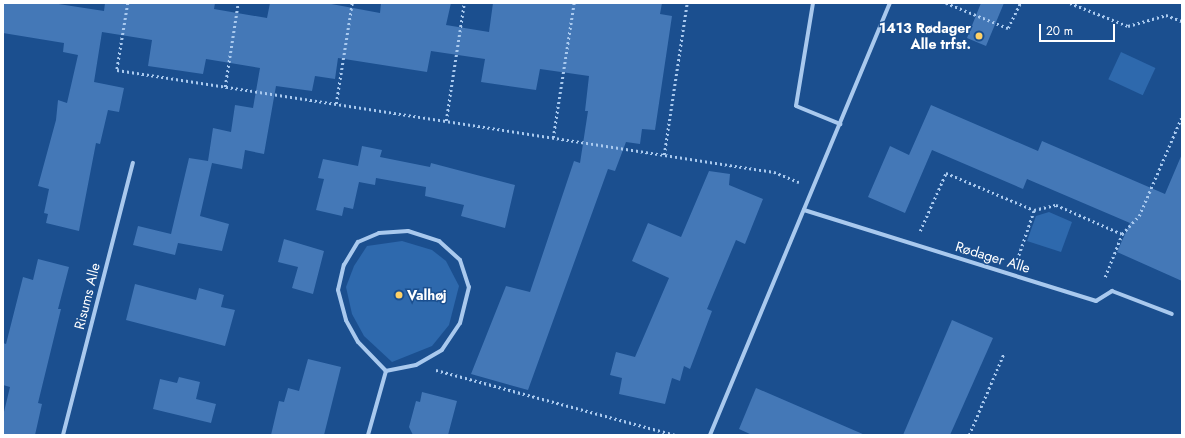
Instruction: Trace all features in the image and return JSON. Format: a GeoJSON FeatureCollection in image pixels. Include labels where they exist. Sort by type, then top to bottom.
{"type":"FeatureCollection","features":[{"type":"Feature","properties":{"kind":"street"},"geometry":{"type":"LineString","coordinates":[[813,3],[796,106],[840,124]]}},
{"type":"Feature","properties":{"kind":"street"},"geometry":{"type":"LineString","coordinates":[[710,435],[890,3]]}},
{"type":"Feature","properties":{"kind":"street","name":"Risums Alle"},"geometry":{"type":"LineString","coordinates":[[63,435],[133,163]]}},
{"type":"Feature","properties":{"kind":"street","name":"Rødager Alle"},"geometry":{"type":"LineString","coordinates":[[804,210],[1096,301]]}},
{"type":"Feature","properties":{"kind":"street"},"geometry":{"type":"LineString","coordinates":[[408,231],[439,241],[460,260],[469,287],[460,323],[442,350],[416,365],[386,371],[358,342],[346,320],[338,290],[344,265],[358,242],[379,233],[408,231]]}},
{"type":"Feature","properties":{"kind":"street"},"geometry":{"type":"LineString","coordinates":[[1096,301],[1112,291],[1172,314]]}},
{"type":"Feature","properties":{"kind":"street"},"geometry":{"type":"LineString","coordinates":[[368,435],[386,371]]}},
{"type":"Feature","properties":{"kind":"path"},"geometry":{"type":"LineString","coordinates":[[128,3],[117,70],[774,172],[813,188]]}},
{"type":"Feature","properties":{"kind":"path"},"geometry":{"type":"LineString","coordinates":[[225,87],[238,3]]}},
{"type":"Feature","properties":{"kind":"path"},"geometry":{"type":"LineString","coordinates":[[336,104],[352,3]]}},
{"type":"Feature","properties":{"kind":"path"},"geometry":{"type":"LineString","coordinates":[[446,121],[464,3]]}},
{"type":"Feature","properties":{"kind":"path"},"geometry":{"type":"LineString","coordinates":[[553,138],[574,3]]}},
{"type":"Feature","properties":{"kind":"path"},"geometry":{"type":"LineString","coordinates":[[664,155],[687,3]]}},
{"type":"Feature","properties":{"kind":"path"},"geometry":{"type":"LineString","coordinates":[[946,3],[1008,28],[1020,3]]}},
{"type":"Feature","properties":{"kind":"path"},"geometry":{"type":"LineString","coordinates":[[1070,3],[1128,26],[1166,15],[1182,21]]}},
{"type":"Feature","properties":{"kind":"path"},"geometry":{"type":"LineString","coordinates":[[1096,301],[1122,234],[1139,216],[1182,116]]}},
{"type":"Feature","properties":{"kind":"path"},"geometry":{"type":"LineString","coordinates":[[914,244],[946,173],[1034,210],[1056,206],[1122,234]]}},
{"type":"Feature","properties":{"kind":"path"},"geometry":{"type":"LineString","coordinates":[[1012,275],[1034,210]]}},
{"type":"Feature","properties":{"kind":"path"},"geometry":{"type":"LineString","coordinates":[[969,435],[1004,353]]}},
{"type":"Feature","properties":{"kind":"path"},"geometry":{"type":"LineString","coordinates":[[416,365],[676,435]]}},
{"type":"Feature","properties":{"kind":"shaded area"},"geometry":{"type":"Polygon","coordinates":[[[1121,52],[1155,68],[1143,95],[1108,79],[1121,52]]]}},
{"type":"Feature","properties":{"kind":"shaded area"},"geometry":{"type":"Polygon","coordinates":[[[1049,212],[1072,222],[1061,252],[1027,241],[1036,216],[1049,212]]]}},
{"type":"Feature","properties":{"kind":"shaded area"},"geometry":{"type":"Polygon","coordinates":[[[402,241],[432,250],[446,261],[459,286],[449,325],[432,346],[392,362],[364,336],[352,314],[346,287],[354,266],[367,246],[402,241]]]}},
{"type":"Feature","properties":{"kind":"building"},"geometry":{"type":"Polygon","coordinates":[[[3,3],[52,3],[104,11],[105,3],[215,3],[214,9],[267,18],[270,3],[326,3],[380,13],[381,3],[451,3],[446,25],[489,32],[493,3],[662,3],[660,14],[672,16],[655,130],[642,129],[640,144],[626,142],[615,171],[608,169],[528,390],[471,374],[506,286],[530,292],[574,161],[580,163],[588,111],[585,111],[589,76],[540,69],[536,90],[481,82],[485,59],[431,51],[427,72],[338,58],[335,79],[315,76],[312,91],[276,86],[264,154],[245,150],[242,169],[212,163],[200,216],[229,224],[222,251],[178,243],[175,255],[133,245],[138,226],[171,234],[189,158],[208,161],[213,128],[231,132],[235,105],[253,108],[260,68],[206,59],[203,74],[148,66],[152,40],[102,32],[94,82],[124,88],[119,112],[108,110],[100,144],[96,143],[79,231],[46,223],[48,214],[44,213],[49,189],[38,186],[56,120],[58,100],[67,103],[78,55],[63,52],[64,43],[3,33],[3,3]]]}},
{"type":"Feature","properties":{"kind":"building"},"geometry":{"type":"Polygon","coordinates":[[[981,3],[1004,3],[986,46],[967,38],[981,3]]]}},
{"type":"Feature","properties":{"kind":"building"},"geometry":{"type":"Polygon","coordinates":[[[931,105],[1038,151],[1042,141],[1165,194],[1182,154],[1182,281],[1117,252],[1130,223],[1027,179],[1023,189],[932,150],[905,213],[868,197],[890,146],[909,155],[931,105]]]}},
{"type":"Feature","properties":{"kind":"building"},"geometry":{"type":"Polygon","coordinates":[[[362,146],[382,150],[380,157],[430,167],[431,163],[515,185],[505,228],[461,216],[464,205],[425,196],[426,187],[376,178],[375,185],[359,182],[353,209],[344,207],[342,216],[316,210],[324,179],[318,178],[323,159],[358,166],[362,146]]]}},
{"type":"Feature","properties":{"kind":"building"},"geometry":{"type":"Polygon","coordinates":[[[709,171],[730,174],[729,185],[763,199],[745,244],[736,240],[707,309],[712,311],[690,369],[684,366],[680,381],[672,378],[665,404],[619,394],[622,378],[610,375],[616,352],[635,357],[669,278],[632,261],[648,223],[681,237],[709,171]]]}},
{"type":"Feature","properties":{"kind":"building"},"geometry":{"type":"Polygon","coordinates":[[[284,239],[324,251],[313,294],[292,288],[298,267],[278,262],[284,239]]]}},
{"type":"Feature","properties":{"kind":"building"},"geometry":{"type":"Polygon","coordinates":[[[38,259],[69,267],[58,309],[61,309],[38,403],[42,404],[35,435],[3,435],[3,416],[10,387],[3,385],[3,343],[6,344],[23,277],[33,280],[38,259]]]}},
{"type":"Feature","properties":{"kind":"building"},"geometry":{"type":"Polygon","coordinates":[[[135,284],[196,300],[199,288],[224,295],[221,307],[235,310],[225,346],[126,320],[135,284]]]}},
{"type":"Feature","properties":{"kind":"building"},"geometry":{"type":"Polygon","coordinates":[[[952,320],[993,338],[950,435],[903,435],[952,320]]]}},
{"type":"Feature","properties":{"kind":"building"},"geometry":{"type":"Polygon","coordinates":[[[308,359],[341,367],[324,435],[271,435],[279,401],[284,402],[288,388],[299,391],[308,359]]]}},
{"type":"Feature","properties":{"kind":"building"},"geometry":{"type":"Polygon","coordinates":[[[179,377],[200,382],[196,399],[216,404],[211,423],[153,409],[160,379],[177,383],[179,377]]]}},
{"type":"Feature","properties":{"kind":"building"},"geometry":{"type":"Polygon","coordinates":[[[756,388],[865,435],[752,435],[739,429],[756,388]]]}},
{"type":"Feature","properties":{"kind":"building"},"geometry":{"type":"Polygon","coordinates":[[[422,392],[457,401],[448,435],[413,435],[409,427],[416,401],[420,402],[422,392]]]}},
{"type":"Feature","properties":{"kind":"place","name":"1413 Rødager Alle trfst."},"geometry":{"type":"Point","coordinates":[979,36]}},
{"type":"Feature","properties":{"kind":"place","name":"Valhøj"},"geometry":{"type":"Point","coordinates":[399,295]}}]}
